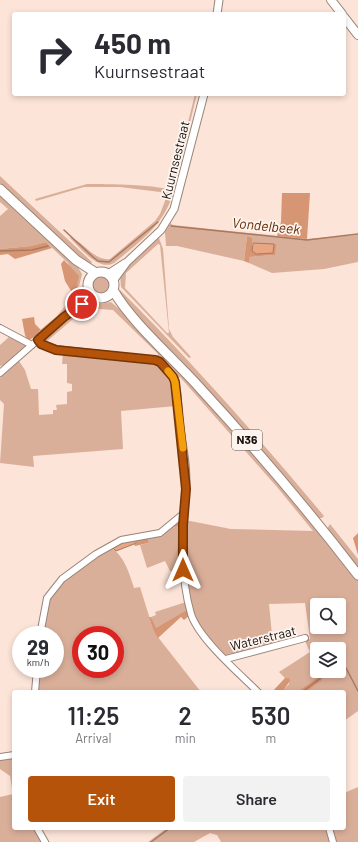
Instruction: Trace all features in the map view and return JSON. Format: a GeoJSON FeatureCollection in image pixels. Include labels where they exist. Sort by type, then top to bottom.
{"type":"FeatureCollection","features":[{"type":"Feature","properties":{"kind":"main road"},"geometry":{"type":"LineString","coordinates":[[331,0],[340,12]]}},
{"type":"Feature","properties":{"kind":"main road"},"geometry":{"type":"LineString","coordinates":[[346,20],[358,35]]}},
{"type":"Feature","properties":{"kind":"main road"},"geometry":{"type":"LineString","coordinates":[[0,190],[93,276],[111,281]]}},
{"type":"Feature","properties":{"kind":"main road"},"geometry":{"type":"LineString","coordinates":[[93,276],[96,294]]}},
{"type":"Feature","properties":{"kind":"main road"},"geometry":{"type":"LineString","coordinates":[[96,294],[111,281]]}},
{"type":"Feature","properties":{"kind":"main road","name":"N36"},"geometry":{"type":"LineString","coordinates":[[111,281],[129,312],[245,438],[320,526],[358,575]]}},
{"type":"Feature","properties":{"kind":"main road","name":"N36"},"geometry":{"type":"LineString","coordinates":[[96,294],[111,300],[129,312]]}},
{"type":"Feature","properties":{"kind":"street"},"geometry":{"type":"LineString","coordinates":[[217,12],[219,0]]}},
{"type":"Feature","properties":{"kind":"street","name":"Kuurnsestraat"},"geometry":{"type":"LineString","coordinates":[[111,281],[160,230],[174,209],[203,96]]}},
{"type":"Feature","properties":{"kind":"street"},"geometry":{"type":"LineString","coordinates":[[1,371],[64,317],[96,294]]}},
{"type":"Feature","properties":{"kind":"street"},"geometry":{"type":"LineString","coordinates":[[0,328],[32,345]]}},
{"type":"Feature","properties":{"kind":"street","name":"Waterstraat"},"geometry":{"type":"LineString","coordinates":[[38,340],[41,344],[56,350],[155,360],[160,362],[173,377],[185,464],[186,489],[183,514],[183,570],[191,614],[198,628],[256,690]]}},
{"type":"Feature","properties":{"kind":"street"},"geometry":{"type":"LineString","coordinates":[[42,626],[47,598],[54,588],[68,574],[96,554],[121,540],[160,532],[183,514]]}},
{"type":"Feature","properties":{"kind":"street","name":"Waterstraat"},"geometry":{"type":"LineString","coordinates":[[226,658],[305,638]]}},
{"type":"Feature","properties":{"kind":"street"},"geometry":{"type":"LineString","coordinates":[[35,690],[36,678]]}},
{"type":"Feature","properties":{"kind":"street"},"geometry":{"type":"LineString","coordinates":[[0,757],[12,755]]}},
{"type":"Feature","properties":{"kind":"street"},"geometry":{"type":"LineString","coordinates":[[38,830],[45,842]]}},
{"type":"Feature","properties":{"kind":"street"},"geometry":{"type":"LineString","coordinates":[[329,830],[332,842]]}},
{"type":"Feature","properties":{"kind":"shaded area"},"geometry":{"type":"Polygon","coordinates":[[[195,96],[197,96],[174,187],[172,187],[195,96]]]}},
{"type":"Feature","properties":{"kind":"shaded area"},"geometry":{"type":"Polygon","coordinates":[[[0,176],[92,262],[89,267],[13,198],[10,192],[0,183],[0,176]]]}},
{"type":"Feature","properties":{"kind":"shaded area"},"geometry":{"type":"Polygon","coordinates":[[[87,184],[118,184],[158,187],[168,189],[173,192],[164,214],[150,232],[114,263],[108,265],[102,264],[89,257],[69,237],[79,242],[99,257],[110,259],[155,221],[160,214],[168,193],[120,187],[84,187],[36,201],[35,199],[87,184]]]}},
{"type":"Feature","properties":{"kind":"shaded area"},"geometry":{"type":"Polygon","coordinates":[[[282,193],[310,193],[307,239],[277,236],[281,222],[282,193]]]}},
{"type":"Feature","properties":{"kind":"shaded area"},"geometry":{"type":"Polygon","coordinates":[[[0,194],[76,264],[82,274],[77,291],[68,263],[46,242],[31,246],[0,249],[0,216],[8,209],[0,202],[0,194]]]}},
{"type":"Feature","properties":{"kind":"shaded area"},"geometry":{"type":"Polygon","coordinates":[[[170,223],[173,225],[307,239],[358,235],[358,262],[324,269],[272,273],[249,263],[249,257],[274,255],[275,244],[251,243],[247,236],[244,261],[177,246],[166,246],[165,232],[170,223]]]}},
{"type":"Feature","properties":{"kind":"shaded area"},"geometry":{"type":"Polygon","coordinates":[[[247,236],[252,238],[252,248],[273,253],[274,244],[276,244],[275,255],[249,257],[249,263],[244,261],[247,236]]]}},
{"type":"Feature","properties":{"kind":"shaded area"},"geometry":{"type":"Polygon","coordinates":[[[159,238],[163,249],[169,329],[173,337],[191,357],[189,358],[121,287],[120,275],[127,266],[159,238]],[[158,244],[126,273],[125,288],[167,333],[169,333],[160,245],[158,244]]]}},
{"type":"Feature","properties":{"kind":"shaded area"},"geometry":{"type":"Polygon","coordinates":[[[46,242],[52,248],[15,259],[8,254],[0,255],[0,249],[31,246],[46,242]]]}},
{"type":"Feature","properties":{"kind":"shaded area"},"geometry":{"type":"Polygon","coordinates":[[[253,243],[274,244],[273,253],[256,254],[252,251],[253,243]]]}},
{"type":"Feature","properties":{"kind":"shaded area"},"geometry":{"type":"Polygon","coordinates":[[[64,260],[79,276],[75,294],[73,294],[65,281],[61,264],[64,260]]]}},
{"type":"Feature","properties":{"kind":"shaded area"},"geometry":{"type":"Polygon","coordinates":[[[97,276],[105,276],[110,281],[108,292],[105,294],[97,294],[92,289],[92,281],[97,276]]]}},
{"type":"Feature","properties":{"kind":"shaded area"},"geometry":{"type":"Polygon","coordinates":[[[120,290],[250,429],[324,516],[322,518],[317,518],[125,305],[119,294],[120,290]]]}},
{"type":"Feature","properties":{"kind":"shaded area"},"geometry":{"type":"Polygon","coordinates":[[[77,292],[72,301],[62,314],[40,333],[39,331],[57,316],[77,292]]]}},
{"type":"Feature","properties":{"kind":"shaded area"},"geometry":{"type":"Polygon","coordinates":[[[90,302],[99,304],[111,302],[131,319],[255,452],[353,577],[358,579],[358,711],[346,720],[346,690],[308,690],[321,680],[320,678],[346,678],[346,642],[310,642],[310,652],[305,641],[310,639],[305,603],[269,604],[273,645],[230,656],[223,654],[220,651],[204,632],[196,618],[187,587],[185,520],[231,529],[313,531],[277,487],[180,377],[177,379],[157,358],[54,348],[45,343],[45,337],[79,308],[90,302]],[[86,308],[46,342],[54,346],[157,357],[158,354],[113,310],[86,308]]]}},
{"type":"Feature","properties":{"kind":"shaded area"},"geometry":{"type":"Polygon","coordinates":[[[34,317],[35,324],[41,330],[39,331],[40,333],[28,341],[25,335],[22,319],[34,317]]]}},
{"type":"Feature","properties":{"kind":"shaded area"},"geometry":{"type":"Polygon","coordinates":[[[9,337],[26,344],[26,346],[5,365],[0,366],[0,345],[9,337]]]}},
{"type":"Feature","properties":{"kind":"shaded area"},"geometry":{"type":"Polygon","coordinates":[[[63,353],[154,361],[170,376],[174,385],[176,406],[121,411],[123,449],[33,456],[34,467],[0,463],[4,404],[0,400],[0,378],[19,361],[25,370],[31,389],[38,389],[39,415],[53,414],[53,410],[57,410],[56,405],[67,404],[67,392],[72,391],[72,384],[67,383],[67,364],[62,364],[63,353]]]}},
{"type":"Feature","properties":{"kind":"shaded area"},"geometry":{"type":"Polygon","coordinates":[[[177,521],[181,524],[181,570],[177,571],[178,526],[173,527],[167,532],[165,530],[177,521]]]}},
{"type":"Feature","properties":{"kind":"shaded area"},"geometry":{"type":"Polygon","coordinates":[[[330,524],[358,559],[358,567],[327,529],[330,524]]]}},
{"type":"Feature","properties":{"kind":"shaded area"},"geometry":{"type":"Polygon","coordinates":[[[176,525],[178,526],[179,531],[177,571],[170,571],[165,561],[147,568],[140,545],[148,543],[148,537],[165,530],[167,532],[176,525]]]}},
{"type":"Feature","properties":{"kind":"shaded area"},"geometry":{"type":"Polygon","coordinates":[[[358,533],[358,555],[353,538],[358,533]]]}},
{"type":"Feature","properties":{"kind":"shaded area"},"geometry":{"type":"Polygon","coordinates":[[[148,537],[148,543],[135,546],[134,544],[139,541],[122,543],[113,548],[111,547],[122,541],[148,537]]]}},
{"type":"Feature","properties":{"kind":"shaded area"},"geometry":{"type":"Polygon","coordinates":[[[139,540],[134,544],[116,551],[113,548],[126,541],[139,540]]]}},
{"type":"Feature","properties":{"kind":"shaded area"},"geometry":{"type":"Polygon","coordinates":[[[111,547],[123,561],[134,588],[140,587],[154,632],[199,690],[36,690],[37,678],[64,678],[64,626],[44,626],[48,601],[68,576],[111,547]]]}},
{"type":"Feature","properties":{"kind":"shaded area"},"geometry":{"type":"Polygon","coordinates":[[[186,602],[188,609],[155,629],[151,617],[156,615],[155,612],[186,602]]]}},
{"type":"Feature","properties":{"kind":"shaded area"},"geometry":{"type":"Polygon","coordinates":[[[188,609],[189,616],[184,620],[181,617],[158,638],[154,632],[149,617],[151,617],[156,628],[188,609]]]}},
{"type":"Feature","properties":{"kind":"shaded area"},"geometry":{"type":"Polygon","coordinates":[[[310,652],[310,678],[318,678],[300,690],[283,690],[289,684],[289,678],[285,678],[279,672],[310,652]]]}},
{"type":"Feature","properties":{"kind":"shaded area"},"geometry":{"type":"Polygon","coordinates":[[[285,678],[289,678],[290,681],[283,690],[274,690],[285,678]]]}},
{"type":"Feature","properties":{"kind":"shaded area"},"geometry":{"type":"Polygon","coordinates":[[[317,678],[321,678],[322,680],[309,690],[300,690],[317,678]]]}},
{"type":"Feature","properties":{"kind":"shaded area"},"geometry":{"type":"Polygon","coordinates":[[[12,757],[12,788],[10,776],[0,769],[0,759],[12,757]]]}},
{"type":"Feature","properties":{"kind":"shaded area"},"geometry":{"type":"Polygon","coordinates":[[[358,787],[358,842],[334,842],[331,830],[346,830],[346,792],[358,787]]]}},
{"type":"Feature","properties":{"kind":"shaded area"},"geometry":{"type":"Polygon","coordinates":[[[12,794],[12,830],[36,830],[44,842],[0,842],[0,797],[12,794]]]}},
{"type":"Feature","properties":{"kind":"shaded area"},"geometry":{"type":"Polygon","coordinates":[[[164,830],[328,830],[331,842],[221,842],[217,835],[210,833],[194,842],[148,842],[164,830]]]}},
{"type":"Feature","properties":{"kind":"waterway","name":"Vondelbeek"},"geometry":{"type":"LineString","coordinates":[[64,230],[98,261],[109,262],[158,222]]}},
{"type":"Feature","properties":{"kind":"waterway","name":"Vondelbeek"},"geometry":{"type":"LineString","coordinates":[[171,226],[307,240],[358,234]]}},
{"type":"Feature","properties":{"kind":"waterway","name":"Vondelbeek"},"geometry":{"type":"LineString","coordinates":[[0,251],[32,250],[48,246]]}},
{"type":"Feature","properties":{"kind":"waterway"},"geometry":{"type":"LineString","coordinates":[[346,668],[358,691]]}},
{"type":"Feature","properties":{"kind":"waterway"},"geometry":{"type":"LineString","coordinates":[[305,690],[321,678]]}},
{"type":"Feature","properties":{"kind":"waterway"},"geometry":{"type":"LineString","coordinates":[[151,842],[167,830]]}},
{"type":"Feature","properties":{"kind":"slow traffic"},"geometry":{"type":"LineString","coordinates":[[168,371],[175,382],[183,448]]}},
{"type":"Feature","properties":{"kind":"route"},"geometry":{"type":"LineString","coordinates":[[82,304],[64,317],[38,340],[41,344],[56,350],[155,360],[160,362],[173,377],[175,382],[185,464],[186,489],[183,514],[183,570]]}}]}
